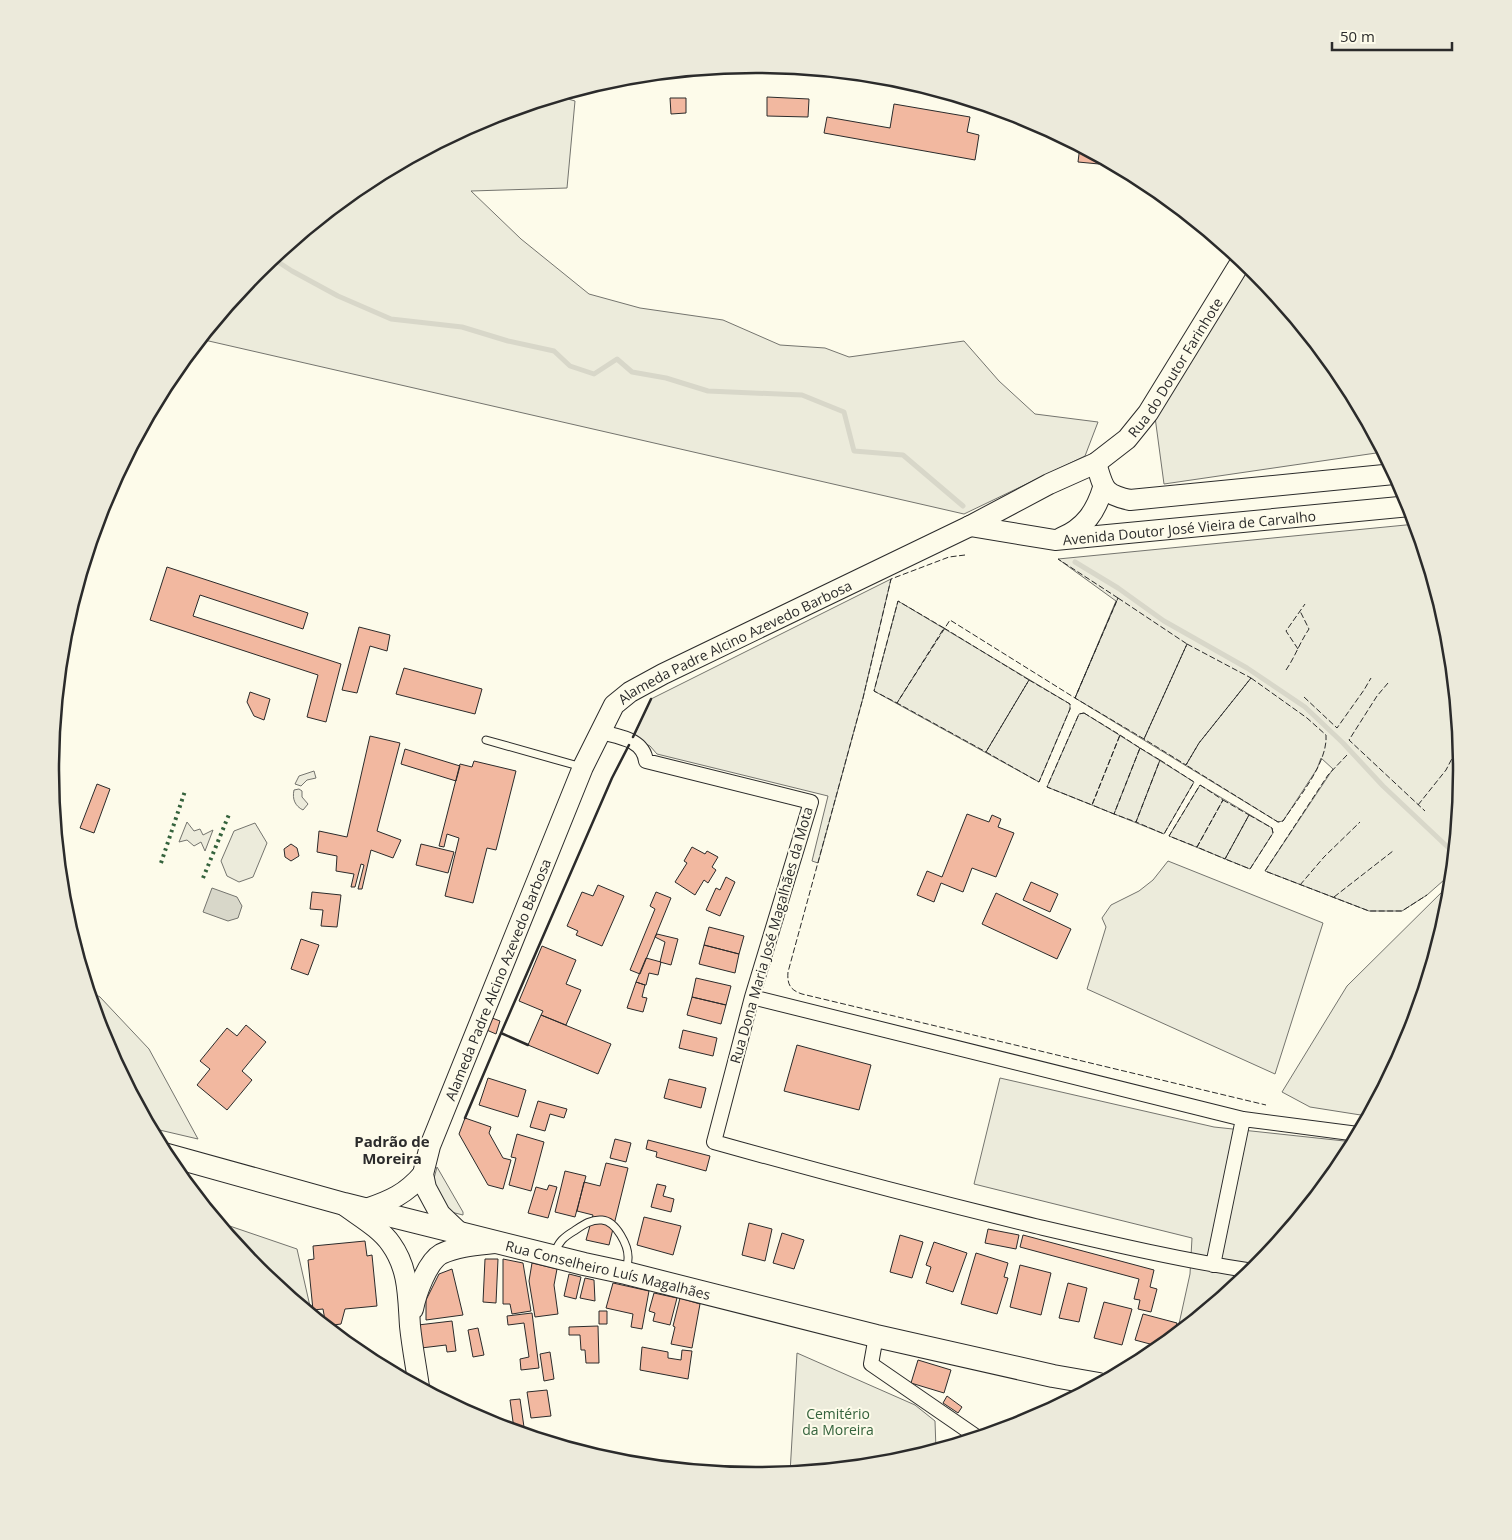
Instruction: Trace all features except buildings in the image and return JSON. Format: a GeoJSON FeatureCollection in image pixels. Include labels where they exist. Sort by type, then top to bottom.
{"type":"FeatureCollection","features":[{"type":"Feature","properties":{"kind":"main road","name":"Rua do Doutor Farinhote"},"geometry":{"type":"LineString","coordinates":[[1096,464],[1127,438],[1148,413],[1238,267]]}},
{"type":"Feature","properties":{"kind":"main road"},"geometry":{"type":"LineString","coordinates":[[1055,540],[1078,529],[1088,520],[1098,505],[1103,488],[1096,464]]}},
{"type":"Feature","properties":{"kind":"main road","name":"Alameda Padre Alcino Azevedo Barbosa"},"geometry":{"type":"LineString","coordinates":[[423,1174],[430,1146],[583,767],[614,705],[630,692],[663,674],[970,526],[1049,484],[1096,464]]}},
{"type":"Feature","properties":{"kind":"main road"},"geometry":{"type":"LineString","coordinates":[[1103,488],[1116,497],[1130,500],[1387,475]]}},
{"type":"Feature","properties":{"kind":"main road","name":"Avenida Doutor José Vieira de Carvalho"},"geometry":{"type":"LineString","coordinates":[[970,526],[1055,540],[1401,507]]}},
{"type":"Feature","properties":{"kind":"main road","name":"Rua Conselheiro Luís Magalhães"},"geometry":{"type":"LineString","coordinates":[[176,1157],[344,1204],[876,1336],[1089,1382]]}},
{"type":"Feature","properties":{"kind":"main road"},"geometry":{"type":"LineString","coordinates":[[366,1209],[386,1202],[412,1188],[423,1174]]}},
{"type":"Feature","properties":{"kind":"main road"},"geometry":{"type":"LineString","coordinates":[[423,1174],[431,1199],[440,1214],[460,1233]]}},
{"type":"Feature","properties":{"kind":"main road"},"geometry":{"type":"LineString","coordinates":[[344,1204],[379,1231],[391,1243],[400,1261],[406,1276],[410,1326],[418,1380]]}},
{"type":"Feature","properties":{"kind":"main road"},"geometry":{"type":"LineString","coordinates":[[410,1326],[420,1284],[427,1270],[439,1255],[460,1248],[497,1242]]}},
{"type":"Feature","properties":{"kind":"main road","name":"Rua Conselheiro Luís Magalhães"},"geometry":{"type":"LineString","coordinates":[[1053,1376],[1079,1387]]}},
{"type":"Feature","properties":{"kind":"street","name":"Rua Dona Maria José Magalhães da Mota"},"geometry":{"type":"LineString","coordinates":[[601,732],[639,745],[645,753],[646,761],[811,802],[752,997],[714,1142],[913,1197],[1108,1243],[1213,1265]]}},
{"type":"Feature","properties":{"kind":"street"},"geometry":{"type":"LineString","coordinates":[[752,997],[1243,1119],[1351,1133]]}},
{"type":"Feature","properties":{"kind":"street"},"geometry":{"type":"LineString","coordinates":[[1242,1269],[1213,1265],[1243,1119]]}},
{"type":"Feature","properties":{"kind":"street"},"geometry":{"type":"LineString","coordinates":[[876,1336],[871,1364],[971,1433]]}},
{"type":"Feature","properties":{"kind":"lane"},"geometry":{"type":"LineString","coordinates":[[486,740],[583,767]]}},
{"type":"Feature","properties":{"kind":"lane"},"geometry":{"type":"LineString","coordinates":[[555,1256],[558,1243],[572,1232],[588,1221],[604,1220],[616,1227],[623,1240],[629,1257],[626,1273]]}},
{"type":"Feature","properties":{"kind":"green space"},"geometry":{"type":"Polygon","coordinates":[[[569,99],[575,101],[567,188],[471,191],[521,239],[589,294],[640,308],[723,320],[780,345],[825,348],[849,357],[964,341],[999,381],[1035,414],[1098,422],[1085,456],[964,514],[207,341],[232,310],[296,246],[369,190],[407,166],[489,126],[569,99]]]}},
{"type":"Feature","properties":{"kind":"green space"},"geometry":{"type":"Polygon","coordinates":[[[1245,273],[1280,310],[1309,346],[1336,383],[1360,421],[1376,453],[1164,484],[1155,417],[1245,273]]]}},
{"type":"Feature","properties":{"kind":"green space"},"geometry":{"type":"Polygon","coordinates":[[[1408,525],[1429,590],[1440,634],[1452,724],[1452,816],[1444,880],[1427,895],[1402,911],[1369,911],[1265,871],[1333,769],[1321,758],[1317,769],[1283,821],[1278,822],[1075,698],[1116,601],[1058,559],[1408,525]]]}},
{"type":"Feature","properties":{"kind":"green space"},"geometry":{"type":"Polygon","coordinates":[[[891,579],[863,698],[818,863],[812,861],[828,796],[657,754],[650,746],[633,738],[651,699],[891,579]]]}},
{"type":"Feature","properties":{"kind":"green space"},"geometry":{"type":"Polygon","coordinates":[[[898,601],[1070,704],[1070,709],[1039,782],[874,691],[898,601]]]}},
{"type":"Feature","properties":{"kind":"green space"},"geometry":{"type":"Polygon","coordinates":[[[1084,713],[1194,782],[1164,834],[1047,787],[1079,714],[1084,713]]]}},
{"type":"Feature","properties":{"kind":"green space"},"geometry":{"type":"Polygon","coordinates":[[[314,771],[316,778],[307,780],[301,786],[295,784],[299,776],[314,771]]]}},
{"type":"Feature","properties":{"kind":"green space"},"geometry":{"type":"Polygon","coordinates":[[[1200,785],[1272,828],[1273,833],[1250,869],[1169,836],[1200,785]]]}},
{"type":"Feature","properties":{"kind":"green space"},"geometry":{"type":"Polygon","coordinates":[[[299,789],[302,791],[302,797],[308,804],[303,810],[296,804],[294,799],[294,790],[299,789]]]}},
{"type":"Feature","properties":{"kind":"green space"},"geometry":{"type":"Polygon","coordinates":[[[187,822],[194,831],[200,829],[203,835],[213,830],[205,851],[201,842],[194,846],[187,840],[179,842],[187,822]]]}},
{"type":"Feature","properties":{"kind":"green space"},"geometry":{"type":"Polygon","coordinates":[[[255,823],[267,843],[253,877],[239,882],[227,876],[221,861],[234,831],[255,823]]]}},
{"type":"Feature","properties":{"kind":"green space"},"geometry":{"type":"Polygon","coordinates":[[[1168,861],[1323,923],[1275,1074],[1087,989],[1106,927],[1102,918],[1111,905],[1139,891],[1153,880],[1168,861]]]}},
{"type":"Feature","properties":{"kind":"green space"},"geometry":{"type":"Polygon","coordinates":[[[1442,892],[1429,950],[1416,994],[1400,1037],[1362,1115],[1310,1107],[1282,1092],[1347,986],[1442,892]]]}},
{"type":"Feature","properties":{"kind":"green space"},"geometry":{"type":"Polygon","coordinates":[[[96,995],[149,1049],[198,1139],[159,1130],[131,1078],[112,1037],[96,995]]]}},
{"type":"Feature","properties":{"kind":"green space"},"geometry":{"type":"Polygon","coordinates":[[[1000,1078],[1214,1127],[1346,1141],[1309,1194],[1280,1230],[1216,1294],[1179,1324],[1190,1274],[1192,1238],[974,1184],[1000,1078]]]}},
{"type":"Feature","properties":{"kind":"green space"},"geometry":{"type":"Polygon","coordinates":[[[437,1167],[463,1215],[443,1210],[432,1186],[437,1167]]]}},
{"type":"Feature","properties":{"kind":"green space"},"geometry":{"type":"Polygon","coordinates":[[[228,1226],[297,1249],[310,1305],[263,1263],[228,1226]]]}},
{"type":"Feature","properties":{"kind":"green space","name":"Cemitério da Moreira"},"geometry":{"type":"Polygon","coordinates":[[[797,1353],[915,1405],[935,1421],[936,1443],[892,1454],[847,1461],[790,1466],[797,1353]]]}},
{"type":"Feature","properties":{"kind":"shaded area"},"geometry":{"type":"Polygon","coordinates":[[[212,888],[237,897],[242,906],[238,918],[228,921],[203,912],[212,888]]]}},
{"type":"Feature","properties":{"kind":"waterway"},"geometry":{"type":"LineString","coordinates":[[279,262],[338,296],[391,319],[462,327],[508,341],[554,351],[570,366],[594,374],[617,359],[632,372],[666,378],[708,391],[802,395],[844,412],[854,451],[903,455],[963,506]]}},
{"type":"Feature","properties":{"kind":"waterway"},"geometry":{"type":"LineString","coordinates":[[1075,562],[1118,588],[1164,621],[1247,668],[1305,707],[1343,743],[1383,786],[1448,848]]}},
{"type":"Feature","properties":{"kind":"hedge"},"geometry":{"type":"LineString","coordinates":[[161,863],[185,791]]}},
{"type":"Feature","properties":{"kind":"hedge"},"geometry":{"type":"LineString","coordinates":[[203,878],[230,812]]}},
{"type":"Feature","properties":{"kind":"fence"},"geometry":{"type":"LineString","coordinates":[[965,555],[949,557],[891,579],[863,698],[788,972],[790,986],[802,994],[1266,1105]]}},
{"type":"Feature","properties":{"kind":"fence"},"geometry":{"type":"LineString","coordinates":[[944,628],[898,601],[874,691],[897,703],[950,620],[1075,698],[1118,598],[1058,559]]}},
{"type":"Feature","properties":{"kind":"fence"},"geometry":{"type":"LineString","coordinates":[[1118,598],[1187,644],[1144,739],[1075,698],[1118,598]]}},
{"type":"Feature","properties":{"kind":"fence"},"geometry":{"type":"LineString","coordinates":[[1298,649],[1286,631],[1305,604]]}},
{"type":"Feature","properties":{"kind":"fence"},"geometry":{"type":"LineString","coordinates":[[1286,670],[1309,629],[1300,611]]}},
{"type":"Feature","properties":{"kind":"fence"},"geometry":{"type":"LineString","coordinates":[[944,628],[1029,680],[986,752],[897,703],[944,628]]}},
{"type":"Feature","properties":{"kind":"fence"},"geometry":{"type":"LineString","coordinates":[[1187,644],[1251,678],[1199,743],[1186,765],[1144,739],[1187,644]]}},
{"type":"Feature","properties":{"kind":"fence"},"geometry":{"type":"LineString","coordinates":[[1251,678],[1307,718],[1326,735],[1325,746],[1317,768],[1283,821],[1278,822],[1186,765],[1199,743],[1251,678]]}},
{"type":"Feature","properties":{"kind":"fence"},"geometry":{"type":"LineString","coordinates":[[1304,697],[1337,728],[1371,678]]}},
{"type":"Feature","properties":{"kind":"fence"},"geometry":{"type":"LineString","coordinates":[[1029,680],[1070,704],[1070,709],[1039,782],[986,752],[1029,680]]}},
{"type":"Feature","properties":{"kind":"fence"},"geometry":{"type":"LineString","coordinates":[[1388,683],[1377,696],[1349,740],[1425,811]]}},
{"type":"Feature","properties":{"kind":"fence"},"geometry":{"type":"LineString","coordinates":[[1084,713],[1120,735],[1092,805],[1047,787],[1079,714],[1084,713]]}},
{"type":"Feature","properties":{"kind":"fence"},"geometry":{"type":"LineString","coordinates":[[1120,735],[1140,748],[1114,814],[1092,805],[1120,735]]}},
{"type":"Feature","properties":{"kind":"fence"},"geometry":{"type":"LineString","coordinates":[[1140,748],[1160,760],[1136,822],[1114,814],[1140,748]]}},
{"type":"Feature","properties":{"kind":"fence"},"geometry":{"type":"LineString","coordinates":[[1347,755],[1328,775],[1265,871],[1369,911],[1402,911],[1427,895]]}},
{"type":"Feature","properties":{"kind":"fence"},"geometry":{"type":"LineString","coordinates":[[1418,805],[1446,770],[1453,757]]}},
{"type":"Feature","properties":{"kind":"fence"},"geometry":{"type":"LineString","coordinates":[[1160,760],[1194,782],[1164,834],[1136,822],[1160,760]]}},
{"type":"Feature","properties":{"kind":"fence"},"geometry":{"type":"LineString","coordinates":[[1200,785],[1223,800],[1197,847],[1169,836],[1200,785]]}},
{"type":"Feature","properties":{"kind":"fence"},"geometry":{"type":"LineString","coordinates":[[1223,800],[1249,815],[1225,859],[1197,847],[1223,800]]}},
{"type":"Feature","properties":{"kind":"fence"},"geometry":{"type":"LineString","coordinates":[[1249,815],[1272,828],[1273,833],[1250,869],[1225,859],[1249,815]]}},
{"type":"Feature","properties":{"kind":"fence"},"geometry":{"type":"LineString","coordinates":[[1300,885],[1324,857],[1360,822]]}},
{"type":"Feature","properties":{"kind":"fence"},"geometry":{"type":"LineString","coordinates":[[1334,897],[1393,851]]}},
{"type":"Feature","properties":{"kind":"wall"},"geometry":{"type":"LineString","coordinates":[[633,737],[651,699]]}},
{"type":"Feature","properties":{"kind":"wall"},"geometry":{"type":"LineString","coordinates":[[528,1045],[501,1033],[612,778],[629,745]]}},
{"type":"Feature","properties":{"kind":"wall"},"geometry":{"type":"LineString","coordinates":[[465,1118],[501,1033]]}},
{"type":"Feature","properties":{"kind":"district","name":"Padrão de Moreira"},"geometry":{"type":"Point","coordinates":[392,1150]}}]}
